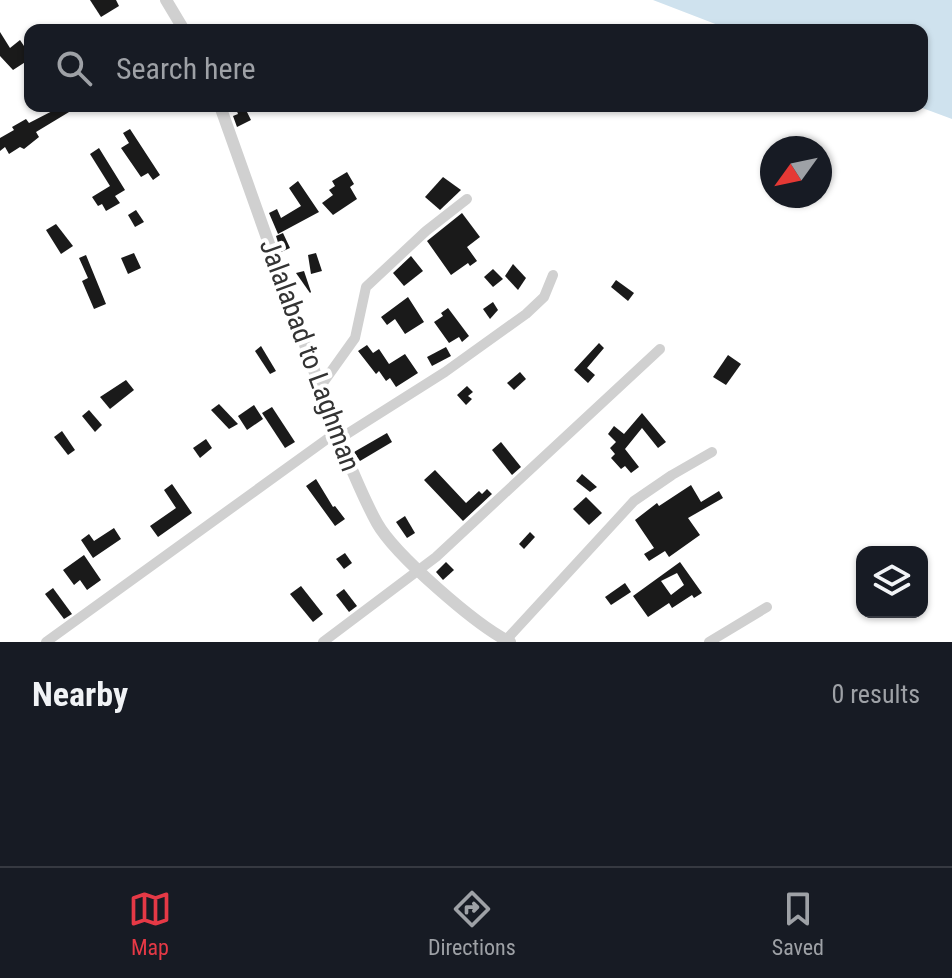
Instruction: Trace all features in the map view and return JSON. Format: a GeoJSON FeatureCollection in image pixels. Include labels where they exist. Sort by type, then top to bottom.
{"type":"FeatureCollection","features":[{"type":"Feature","properties":{"kind":"street"},"geometry":{"type":"LineString","coordinates":[[166,0],[180,24]]}},
{"type":"Feature","properties":{"kind":"street","name":"Jalalabad to Laghman"},"geometry":{"type":"LineString","coordinates":[[222,112],[336,437],[378,525],[418,570],[508,641]]}},
{"type":"Feature","properties":{"kind":"street"},"geometry":{"type":"LineString","coordinates":[[320,387],[355,338],[363,296],[372,279],[467,199]]}},
{"type":"Feature","properties":{"kind":"street"},"geometry":{"type":"LineString","coordinates":[[46,642],[336,437],[445,372],[526,314],[544,297],[553,275]]}},
{"type":"Feature","properties":{"kind":"street"},"geometry":{"type":"LineString","coordinates":[[323,642],[436,557],[660,349]]}},
{"type":"Feature","properties":{"kind":"street"},"geometry":{"type":"LineString","coordinates":[[508,641],[634,501],[712,452]]}},
{"type":"Feature","properties":{"kind":"street"},"geometry":{"type":"LineString","coordinates":[[709,642],[767,607]]}},
{"type":"Feature","properties":{"kind":"water"},"geometry":{"type":"Polygon","coordinates":[[[653,0],[952,0],[952,119],[928,110],[928,24],[715,24],[653,0]]]}},
{"type":"Feature","properties":{"kind":"building"},"geometry":{"type":"Polygon","coordinates":[[[90,0],[116,0],[119,6],[101,17],[90,0]]]}},
{"type":"Feature","properties":{"kind":"building"},"geometry":{"type":"Polygon","coordinates":[[[0,32],[10,48],[20,40],[24,46],[24,63],[13,70],[0,56],[0,32]]]}},
{"type":"Feature","properties":{"kind":"building"},"geometry":{"type":"Polygon","coordinates":[[[50,112],[69,112],[36,132],[39,137],[24,149],[20,147],[9,154],[5,147],[0,151],[0,138],[26,119],[29,123],[50,112]]]}},
{"type":"Feature","properties":{"kind":"building"},"geometry":{"type":"Polygon","coordinates":[[[247,112],[251,120],[237,127],[233,116],[247,112]]]}},
{"type":"Feature","properties":{"kind":"building"},"geometry":{"type":"Polygon","coordinates":[[[130,129],[160,175],[153,180],[148,173],[141,177],[121,148],[129,143],[123,133],[130,129]]]}},
{"type":"Feature","properties":{"kind":"building"},"geometry":{"type":"Polygon","coordinates":[[[99,148],[125,190],[115,196],[120,203],[106,211],[92,197],[110,186],[90,154],[99,148]]]}},
{"type":"Feature","properties":{"kind":"building"},"geometry":{"type":"Polygon","coordinates":[[[347,172],[357,199],[333,215],[322,203],[333,195],[329,190],[335,186],[332,181],[347,172]]]}},
{"type":"Feature","properties":{"kind":"building"},"geometry":{"type":"Polygon","coordinates":[[[443,177],[461,190],[440,210],[425,197],[443,177]]]}},
{"type":"Feature","properties":{"kind":"building"},"geometry":{"type":"Polygon","coordinates":[[[298,181],[319,212],[278,234],[269,213],[277,209],[281,218],[301,206],[289,188],[298,181]]]}},
{"type":"Feature","properties":{"kind":"building"},"geometry":{"type":"Polygon","coordinates":[[[136,210],[144,222],[135,227],[128,215],[136,210]]]}},
{"type":"Feature","properties":{"kind":"building"},"geometry":{"type":"Polygon","coordinates":[[[462,213],[480,237],[467,247],[477,261],[470,266],[468,263],[451,275],[427,241],[462,213]]]}},
{"type":"Feature","properties":{"kind":"building"},"geometry":{"type":"Polygon","coordinates":[[[56,224],[73,246],[61,254],[46,230],[56,224]]]}},
{"type":"Feature","properties":{"kind":"building"},"geometry":{"type":"Polygon","coordinates":[[[283,233],[290,248],[281,252],[276,236],[283,233]]]}},
{"type":"Feature","properties":{"kind":"building"},"geometry":{"type":"Polygon","coordinates":[[[134,253],[141,268],[128,274],[121,258],[134,253]]]}},
{"type":"Feature","properties":{"kind":"building"},"geometry":{"type":"Polygon","coordinates":[[[316,253],[322,271],[311,274],[308,255],[316,253]]]}},
{"type":"Feature","properties":{"kind":"building"},"geometry":{"type":"Polygon","coordinates":[[[86,255],[106,304],[94,309],[82,281],[88,278],[79,258],[86,255]]]}},
{"type":"Feature","properties":{"kind":"building"},"geometry":{"type":"Polygon","coordinates":[[[411,256],[423,271],[404,286],[393,273],[411,256]]]}},
{"type":"Feature","properties":{"kind":"building"},"geometry":{"type":"Polygon","coordinates":[[[513,264],[526,278],[518,290],[505,276],[513,264]]]}},
{"type":"Feature","properties":{"kind":"building"},"geometry":{"type":"Polygon","coordinates":[[[493,269],[503,279],[493,287],[484,277],[493,269]]]}},
{"type":"Feature","properties":{"kind":"building"},"geometry":{"type":"Polygon","coordinates":[[[304,271],[311,292],[310,293],[296,273],[304,271]]]}},
{"type":"Feature","properties":{"kind":"building"},"geometry":{"type":"Polygon","coordinates":[[[616,280],[634,293],[628,301],[611,287],[616,280]]]}},
{"type":"Feature","properties":{"kind":"building"},"geometry":{"type":"Polygon","coordinates":[[[408,297],[424,322],[405,334],[395,319],[387,325],[381,317],[408,297]]]}},
{"type":"Feature","properties":{"kind":"building"},"geometry":{"type":"Polygon","coordinates":[[[493,302],[498,310],[490,319],[483,309],[493,302]]]}},
{"type":"Feature","properties":{"kind":"building"},"geometry":{"type":"Polygon","coordinates":[[[448,308],[469,336],[462,342],[459,337],[449,343],[434,322],[448,308]]]}},
{"type":"Feature","properties":{"kind":"building"},"geometry":{"type":"Polygon","coordinates":[[[599,343],[604,348],[587,368],[595,375],[588,383],[574,370],[599,343]]]}},
{"type":"Feature","properties":{"kind":"building"},"geometry":{"type":"Polygon","coordinates":[[[367,345],[373,353],[379,349],[389,364],[405,354],[418,373],[396,387],[390,378],[386,381],[379,371],[376,374],[358,351],[367,345]]]}},
{"type":"Feature","properties":{"kind":"building"},"geometry":{"type":"Polygon","coordinates":[[[261,346],[276,371],[270,374],[255,351],[261,346]]]}},
{"type":"Feature","properties":{"kind":"building"},"geometry":{"type":"Polygon","coordinates":[[[446,347],[451,356],[432,366],[427,357],[446,347]]]}},
{"type":"Feature","properties":{"kind":"building"},"geometry":{"type":"Polygon","coordinates":[[[728,355],[741,364],[726,385],[713,377],[728,355]]]}},
{"type":"Feature","properties":{"kind":"building"},"geometry":{"type":"Polygon","coordinates":[[[520,372],[526,379],[514,390],[507,383],[520,372]]]}},
{"type":"Feature","properties":{"kind":"building"},"geometry":{"type":"Polygon","coordinates":[[[126,380],[134,390],[110,409],[100,397],[126,380]]]}},
{"type":"Feature","properties":{"kind":"building"},"geometry":{"type":"Polygon","coordinates":[[[467,386],[473,392],[468,396],[472,399],[466,405],[457,395],[467,386]]]}},
{"type":"Feature","properties":{"kind":"building"},"geometry":{"type":"Polygon","coordinates":[[[219,404],[238,424],[229,429],[211,410],[219,404]]]}},
{"type":"Feature","properties":{"kind":"building"},"geometry":{"type":"Polygon","coordinates":[[[254,405],[263,419],[247,430],[238,416],[254,405]]]}},
{"type":"Feature","properties":{"kind":"building"},"geometry":{"type":"Polygon","coordinates":[[[272,407],[295,442],[285,448],[262,413],[272,407]]]}},
{"type":"Feature","properties":{"kind":"building"},"geometry":{"type":"Polygon","coordinates":[[[89,410],[102,425],[95,432],[82,416],[89,410]]]}},
{"type":"Feature","properties":{"kind":"building"},"geometry":{"type":"Polygon","coordinates":[[[642,413],[666,442],[658,448],[642,428],[625,449],[639,467],[631,473],[625,466],[621,469],[611,458],[615,454],[610,448],[616,442],[608,434],[614,426],[624,434],[642,413]]]}},
{"type":"Feature","properties":{"kind":"building"},"geometry":{"type":"Polygon","coordinates":[[[62,431],[75,450],[68,455],[54,437],[62,431]]]}},
{"type":"Feature","properties":{"kind":"building"},"geometry":{"type":"Polygon","coordinates":[[[387,433],[392,442],[360,461],[354,452],[387,433]]]}},
{"type":"Feature","properties":{"kind":"building"},"geometry":{"type":"Polygon","coordinates":[[[206,439],[212,448],[200,458],[193,448],[206,439]]]}},
{"type":"Feature","properties":{"kind":"building"},"geometry":{"type":"Polygon","coordinates":[[[501,442],[521,467],[512,475],[492,450],[501,442]]]}},
{"type":"Feature","properties":{"kind":"building"},"geometry":{"type":"Polygon","coordinates":[[[435,470],[466,503],[479,491],[482,494],[487,489],[492,494],[463,521],[424,480],[435,470]]]}},
{"type":"Feature","properties":{"kind":"building"},"geometry":{"type":"Polygon","coordinates":[[[582,474],[597,487],[590,492],[576,481],[582,474]]]}},
{"type":"Feature","properties":{"kind":"building"},"geometry":{"type":"Polygon","coordinates":[[[316,479],[333,507],[345,519],[335,526],[306,486],[316,479]]]}},
{"type":"Feature","properties":{"kind":"building"},"geometry":{"type":"Polygon","coordinates":[[[172,484],[192,513],[158,537],[150,526],[176,508],[164,490],[172,484]]]}},
{"type":"Feature","properties":{"kind":"building"},"geometry":{"type":"Polygon","coordinates":[[[691,485],[701,502],[719,491],[723,498],[688,518],[700,535],[669,557],[665,551],[649,561],[644,554],[654,548],[635,520],[657,503],[659,506],[691,485]]]}},
{"type":"Feature","properties":{"kind":"building"},"geometry":{"type":"Polygon","coordinates":[[[586,497],[602,513],[589,525],[573,509],[586,497]]]}},
{"type":"Feature","properties":{"kind":"building"},"geometry":{"type":"Polygon","coordinates":[[[405,516],[415,533],[407,538],[396,522],[405,516]]]}},
{"type":"Feature","properties":{"kind":"building"},"geometry":{"type":"Polygon","coordinates":[[[114,528],[121,539],[93,558],[81,540],[89,534],[94,541],[114,528]]]}},
{"type":"Feature","properties":{"kind":"building"},"geometry":{"type":"Polygon","coordinates":[[[530,532],[535,537],[524,549],[519,544],[530,532]]]}},
{"type":"Feature","properties":{"kind":"building"},"geometry":{"type":"Polygon","coordinates":[[[345,553],[352,563],[344,569],[336,559],[345,553]]]}},
{"type":"Feature","properties":{"kind":"building"},"geometry":{"type":"Polygon","coordinates":[[[84,555],[101,580],[87,590],[80,580],[74,585],[63,570],[84,555]]]}},
{"type":"Feature","properties":{"kind":"building"},"geometry":{"type":"Polygon","coordinates":[[[446,562],[454,570],[443,580],[436,572],[446,562]]]}},
{"type":"Feature","properties":{"kind":"building"},"geometry":{"type":"Polygon","coordinates":[[[680,562],[702,593],[694,598],[692,595],[672,608],[669,603],[648,617],[633,596],[680,562]],[[677,573],[661,581],[671,595],[684,585],[677,573]]]}},
{"type":"Feature","properties":{"kind":"building"},"geometry":{"type":"Polygon","coordinates":[[[625,583],[631,592],[611,605],[605,597],[625,583]]]}},
{"type":"Feature","properties":{"kind":"building"},"geometry":{"type":"Polygon","coordinates":[[[301,586],[323,614],[313,622],[290,594],[301,586]]]}},
{"type":"Feature","properties":{"kind":"building"},"geometry":{"type":"Polygon","coordinates":[[[53,588],[72,614],[64,619],[45,594],[53,588]]]}},
{"type":"Feature","properties":{"kind":"building"},"geometry":{"type":"Polygon","coordinates":[[[344,589],[357,606],[349,612],[336,595],[344,589]]]}}]}
